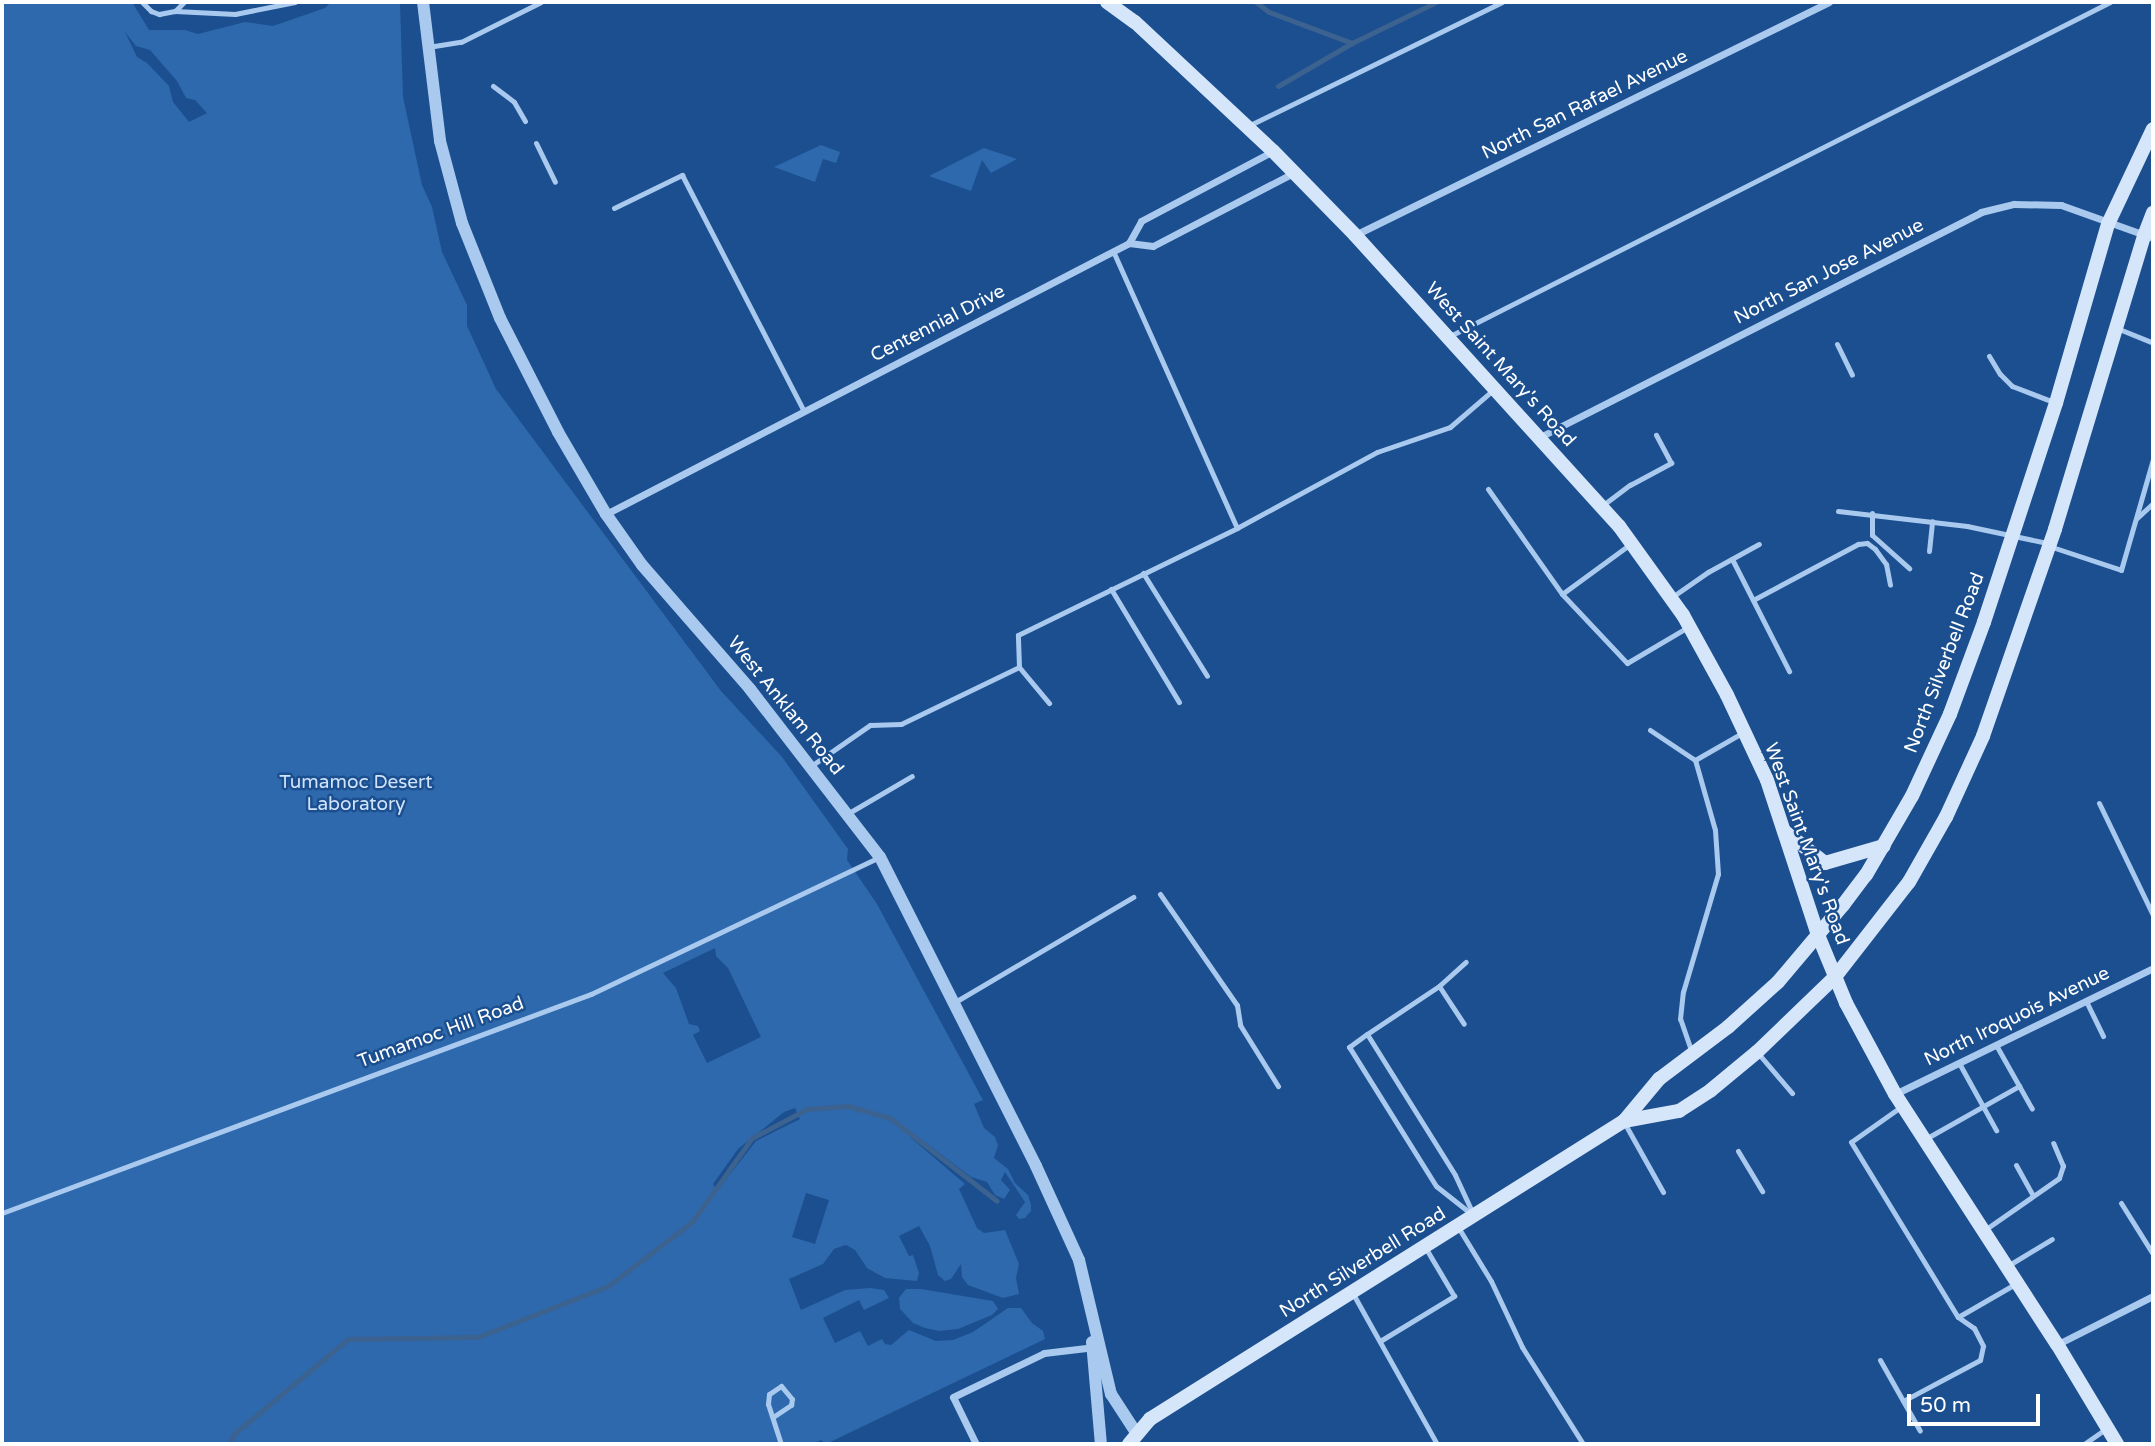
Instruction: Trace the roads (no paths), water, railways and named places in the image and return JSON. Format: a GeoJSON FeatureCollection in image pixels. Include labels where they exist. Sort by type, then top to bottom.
{"type":"FeatureCollection","features":[{"type":"Feature","properties":{"kind":"main road","name":"West Saint Mary's Road"},"geometry":{"type":"LineString","coordinates":[[1107,2],[1135,22],[1273,151],[1355,235],[1602,506],[1671,598],[1689,627],[1767,780],[1835,977],[1898,1100],[2057,1344],[2117,1444]]}},
{"type":"Feature","properties":{"kind":"main road","name":"North Silverbell Road"},"geometry":{"type":"LineString","coordinates":[[1133,1439],[1150,1419],[1623,1121],[1659,1079],[1693,1055],[1777,982],[1866,875],[1912,796],[1950,714],[2056,403],[2108,224],[2153,129]]}},
{"type":"Feature","properties":{"kind":"main road","name":"North Silverbell Road"},"geometry":{"type":"LineString","coordinates":[[1623,1121],[1679,1111],[1711,1090],[1757,1052],[1835,977],[1909,882],[1946,817],[1983,736],[2050,545],[2116,328],[2148,237],[2153,213]]}},
{"type":"Feature","properties":{"kind":"main road"},"geometry":{"type":"LineString","coordinates":[[1784,831],[1825,863],[1884,846]]}},
{"type":"Feature","properties":{"kind":"street","name":"West Anklam Road"},"geometry":{"type":"LineString","coordinates":[[423,2],[440,141],[462,223],[482,278],[558,432],[606,514],[642,565],[750,689],[880,857],[1079,1260],[1096,1348],[1111,1394],[1133,1439]]}},
{"type":"Feature","properties":{"kind":"street","name":"North San Rafael Avenue"},"geometry":{"type":"LineString","coordinates":[[1355,235],[1829,2]]}},
{"type":"Feature","properties":{"kind":"street","name":"Centennial Drive"},"geometry":{"type":"LineString","coordinates":[[606,514],[1129,243],[1141,220],[1273,151]]}},
{"type":"Feature","properties":{"kind":"street"},"geometry":{"type":"LineString","coordinates":[[1129,243],[1153,246],[1295,172]]}},
{"type":"Feature","properties":{"kind":"street","name":"North San Jose Avenue"},"geometry":{"type":"LineString","coordinates":[[1540,436],[1980,212],[2014,204],[2061,205],[2148,237]]}},
{"type":"Feature","properties":{"kind":"street","name":"North Iroquois Avenue"},"geometry":{"type":"LineString","coordinates":[[1898,1100],[1959,1063],[2153,968]]}},
{"type":"Feature","properties":{"kind":"street"},"geometry":{"type":"LineString","coordinates":[[2057,1344],[2153,1296]]}},
{"type":"Feature","properties":{"kind":"street"},"geometry":{"type":"LineString","coordinates":[[975,1444],[953,1397],[1044,1353],[1096,1348],[1101,1444]]}},
{"type":"Feature","properties":{"kind":"lane"},"geometry":{"type":"LineString","coordinates":[[142,2],[151,11],[159,14],[175,11],[235,14],[295,2]]}},
{"type":"Feature","properties":{"kind":"lane"},"geometry":{"type":"LineString","coordinates":[[175,11],[184,2]]}},
{"type":"Feature","properties":{"kind":"lane"},"geometry":{"type":"LineString","coordinates":[[427,47],[461,42],[541,2]]}},
{"type":"Feature","properties":{"kind":"lane"},"geometry":{"type":"LineString","coordinates":[[1247,127],[1502,2]]}},
{"type":"Feature","properties":{"kind":"lane"},"geometry":{"type":"LineString","coordinates":[[1448,337],[2110,2]]}},
{"type":"Feature","properties":{"kind":"lane"},"geometry":{"type":"LineString","coordinates":[[493,86],[514,102],[525,121]]}},
{"type":"Feature","properties":{"kind":"lane"},"geometry":{"type":"LineString","coordinates":[[536,143],[555,182]]}},
{"type":"Feature","properties":{"kind":"lane"},"geometry":{"type":"LineString","coordinates":[[614,208],[682,176],[804,411]]}},
{"type":"Feature","properties":{"kind":"lane"},"geometry":{"type":"LineString","coordinates":[[1113,251],[1237,528]]}},
{"type":"Feature","properties":{"kind":"lane"},"geometry":{"type":"LineString","coordinates":[[2116,328],[2153,344]]}},
{"type":"Feature","properties":{"kind":"lane"},"geometry":{"type":"LineString","coordinates":[[1837,344],[1852,375]]}},
{"type":"Feature","properties":{"kind":"lane"},"geometry":{"type":"LineString","coordinates":[[1989,356],[2000,374],[2012,386],[2056,403]]}},
{"type":"Feature","properties":{"kind":"lane"},"geometry":{"type":"LineString","coordinates":[[1049,703],[1019,667],[1018,635],[1237,528],[1377,452],[1450,427],[1494,388]]}},
{"type":"Feature","properties":{"kind":"lane"},"geometry":{"type":"LineString","coordinates":[[1602,506],[1630,485],[1671,463],[1656,435]]}},
{"type":"Feature","properties":{"kind":"lane"},"geometry":{"type":"LineString","coordinates":[[1838,511],[1872,513],[2013,534],[2121,570],[2153,459]]}},
{"type":"Feature","properties":{"kind":"lane"},"geometry":{"type":"LineString","coordinates":[[1488,489],[1562,594],[1627,663],[1689,627]]}},
{"type":"Feature","properties":{"kind":"lane"},"geometry":{"type":"LineString","coordinates":[[2136,519],[2153,503]]}},
{"type":"Feature","properties":{"kind":"lane"},"geometry":{"type":"LineString","coordinates":[[1872,513],[1872,535],[1909,568]]}},
{"type":"Feature","properties":{"kind":"lane"},"geometry":{"type":"LineString","coordinates":[[1929,551],[1932,521]]}},
{"type":"Feature","properties":{"kind":"lane"},"geometry":{"type":"LineString","coordinates":[[1562,594],[1632,543]]}},
{"type":"Feature","properties":{"kind":"lane"},"geometry":{"type":"LineString","coordinates":[[1753,600],[1858,544],[1867,543],[1875,549],[1886,564],[1890,584]]}},
{"type":"Feature","properties":{"kind":"lane"},"geometry":{"type":"LineString","coordinates":[[1671,598],[1759,544]]}},
{"type":"Feature","properties":{"kind":"lane"},"geometry":{"type":"LineString","coordinates":[[1732,559],[1789,671]]}},
{"type":"Feature","properties":{"kind":"lane"},"geometry":{"type":"LineString","coordinates":[[1143,573],[1207,676]]}},
{"type":"Feature","properties":{"kind":"lane"},"geometry":{"type":"LineString","coordinates":[[1111,589],[1179,702]]}},
{"type":"Feature","properties":{"kind":"lane"},"geometry":{"type":"LineString","coordinates":[[810,767],[870,725],[901,724],[1019,667]]}},
{"type":"Feature","properties":{"kind":"lane"},"geometry":{"type":"LineString","coordinates":[[1650,730],[1695,760],[1715,830],[1718,874],[1683,992],[1680,1019],[1693,1055]]}},
{"type":"Feature","properties":{"kind":"lane"},"geometry":{"type":"LineString","coordinates":[[1695,760],[1744,732]]}},
{"type":"Feature","properties":{"kind":"lane"},"geometry":{"type":"LineString","coordinates":[[847,814],[912,776]]}},
{"type":"Feature","properties":{"kind":"lane"},"geometry":{"type":"LineString","coordinates":[[2099,803],[2153,915]]}},
{"type":"Feature","properties":{"kind":"lane","name":"Tumamoc Hill Road"},"geometry":{"type":"LineString","coordinates":[[2,1213],[591,994],[880,857]]}},
{"type":"Feature","properties":{"kind":"lane"},"geometry":{"type":"LineString","coordinates":[[1160,894],[1237,1005],[1240,1025],[1278,1086]]}},
{"type":"Feature","properties":{"kind":"lane"},"geometry":{"type":"LineString","coordinates":[[952,1004],[1133,897]]}},
{"type":"Feature","properties":{"kind":"lane"},"geometry":{"type":"LineString","coordinates":[[1466,962],[1439,986],[1349,1047],[1436,1186],[1474,1216]]}},
{"type":"Feature","properties":{"kind":"lane"},"geometry":{"type":"LineString","coordinates":[[1439,986],[1464,1024]]}},
{"type":"Feature","properties":{"kind":"lane"},"geometry":{"type":"LineString","coordinates":[[2085,1001],[2103,1036]]}},
{"type":"Feature","properties":{"kind":"lane"},"geometry":{"type":"LineString","coordinates":[[1367,1034],[1455,1175],[1474,1216]]}},
{"type":"Feature","properties":{"kind":"lane"},"geometry":{"type":"LineString","coordinates":[[1996,1045],[2032,1109]]}},
{"type":"Feature","properties":{"kind":"lane"},"geometry":{"type":"LineString","coordinates":[[1757,1052],[1792,1093]]}},
{"type":"Feature","properties":{"kind":"lane"},"geometry":{"type":"LineString","coordinates":[[1959,1063],[1996,1130]]}},
{"type":"Feature","properties":{"kind":"lane"},"geometry":{"type":"LineString","coordinates":[[1924,1139],[2019,1086]]}},
{"type":"Feature","properties":{"kind":"lane"},"geometry":{"type":"LineString","coordinates":[[1898,1100],[1851,1142],[1958,1317],[1974,1328],[1983,1346],[1980,1360],[1903,1401]]}},
{"type":"Feature","properties":{"kind":"lane"},"geometry":{"type":"LineString","coordinates":[[1623,1121],[1663,1192]]}},
{"type":"Feature","properties":{"kind":"lane"},"geometry":{"type":"LineString","coordinates":[[1983,1230],[2059,1178],[2063,1166],[2053,1143]]}},
{"type":"Feature","properties":{"kind":"lane"},"geometry":{"type":"LineString","coordinates":[[1738,1151],[1762,1191]]}},
{"type":"Feature","properties":{"kind":"lane"},"geometry":{"type":"LineString","coordinates":[[2016,1166],[2033,1196]]}},
{"type":"Feature","properties":{"kind":"lane"},"geometry":{"type":"LineString","coordinates":[[2121,1203],[2153,1254]]}},
{"type":"Feature","properties":{"kind":"lane"},"geometry":{"type":"LineString","coordinates":[[1458,1227],[1492,1281],[1522,1347],[1583,1444]]}},
{"type":"Feature","properties":{"kind":"lane"},"geometry":{"type":"LineString","coordinates":[[2007,1267],[2052,1239]]}},
{"type":"Feature","properties":{"kind":"lane"},"geometry":{"type":"LineString","coordinates":[[1380,1341],[1454,1296],[1425,1247]]}},
{"type":"Feature","properties":{"kind":"lane"},"geometry":{"type":"LineString","coordinates":[[1958,1317],[2017,1283]]}},
{"type":"Feature","properties":{"kind":"lane"},"geometry":{"type":"LineString","coordinates":[[1352,1292],[1437,1444]]}},
{"type":"Feature","properties":{"kind":"lane"},"geometry":{"type":"LineString","coordinates":[[1880,1360],[1920,1431]]}},
{"type":"Feature","properties":{"kind":"lane"},"geometry":{"type":"LineString","coordinates":[[773,1417],[791,1405],[792,1399],[781,1386],[769,1394],[773,1417],[781,1444]]}},
{"type":"Feature","properties":{"kind":"lane"},"geometry":{"type":"LineString","coordinates":[[2085,1444],[2107,1428]]}},
{"type":"Feature","properties":{"kind":"waterway"},"geometry":{"type":"LineString","coordinates":[[1256,2],[1269,12],[1352,43],[1436,2]]}},
{"type":"Feature","properties":{"kind":"waterway"},"geometry":{"type":"LineString","coordinates":[[1278,86],[1352,43]]}},
{"type":"Feature","properties":{"kind":"waterway"},"geometry":{"type":"LineString","coordinates":[[228,1444],[234,1434],[348,1339],[478,1337],[608,1286],[692,1222],[752,1138],[807,1109],[848,1106],[890,1118],[997,1201]]}},
{"type":"Feature","properties":{"kind":"park label","name":"Tumamoc Desert Laboratory"},"geometry":{"type":"Point","coordinates":[356,794]}}]}
